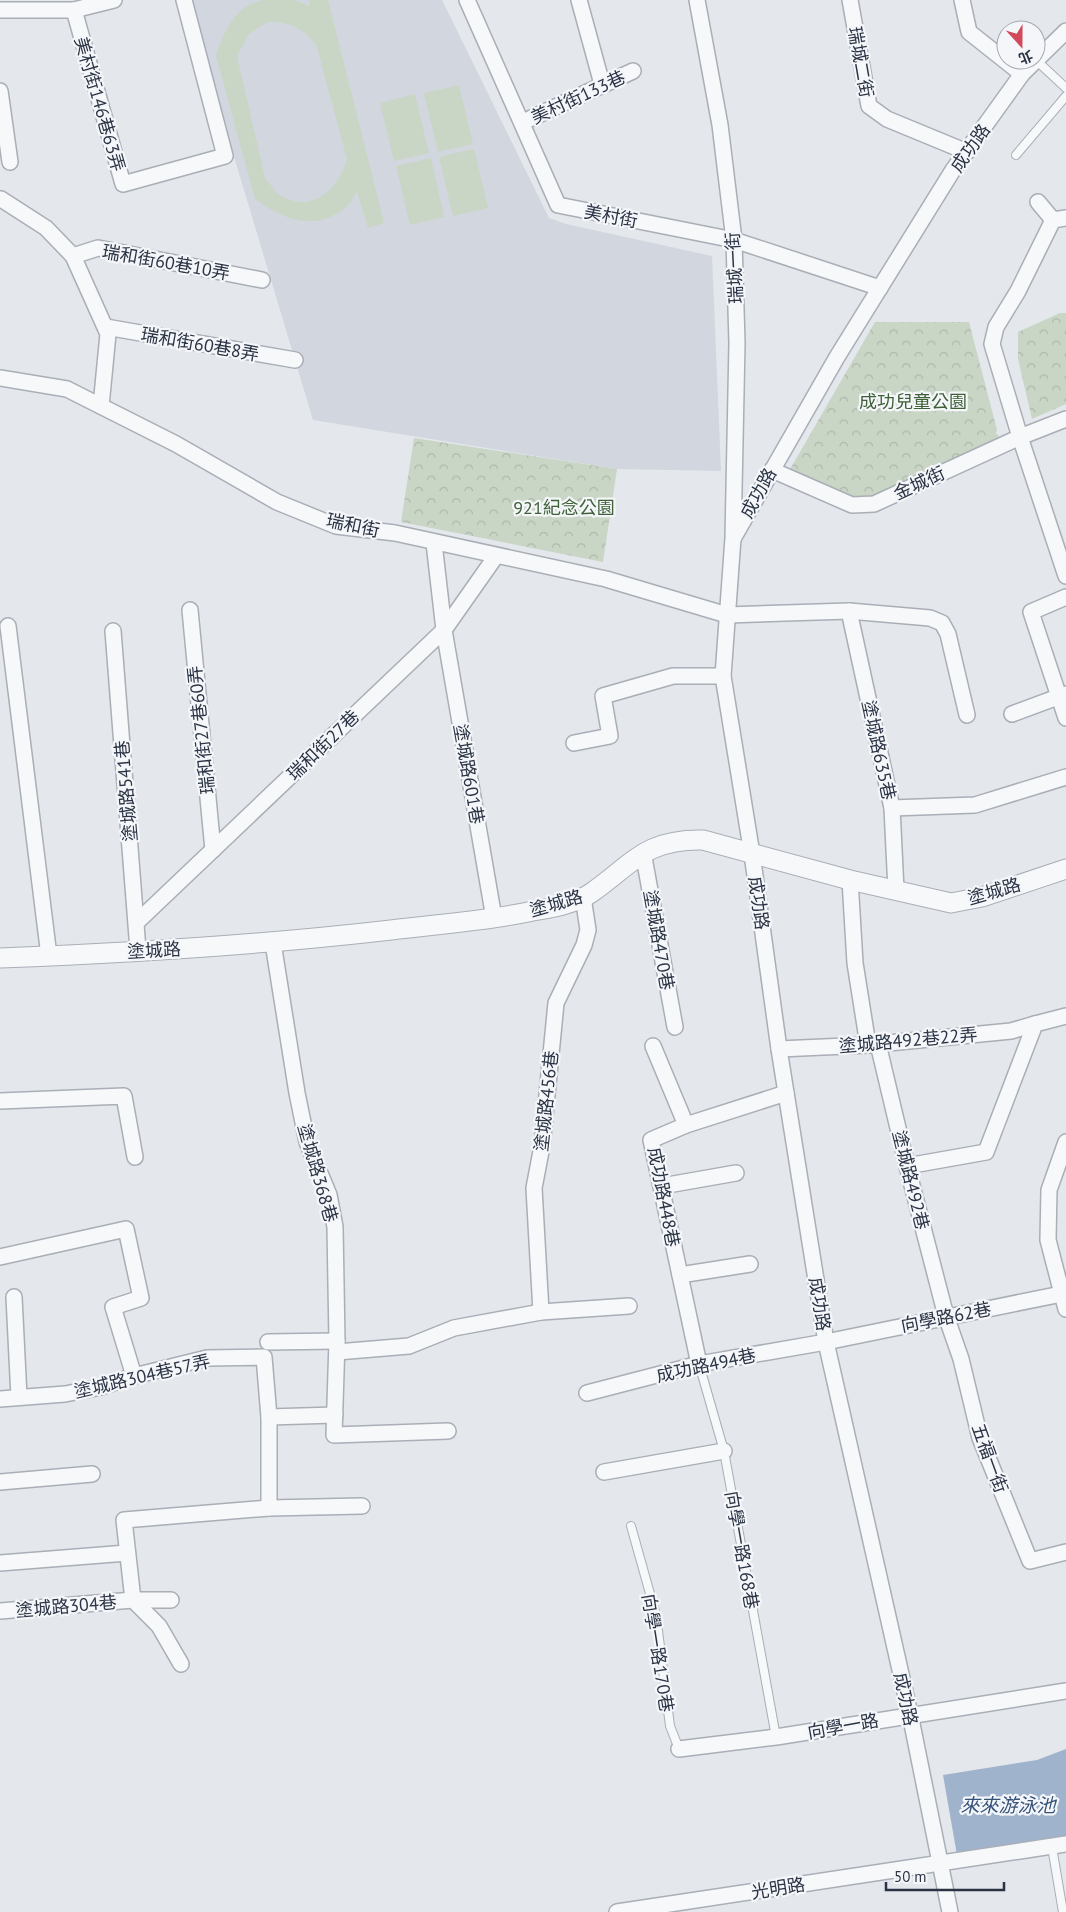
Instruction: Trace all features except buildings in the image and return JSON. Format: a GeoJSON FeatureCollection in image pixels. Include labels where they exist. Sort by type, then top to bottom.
{"type":"FeatureCollection","features":[{"type":"Feature","properties":{"kind":"street"},"geometry":{"type":"LineString","coordinates":[[0,10],[74,10],[114,0]]}},
{"type":"Feature","properties":{"kind":"street","name":"美村街146巷63弄"},"geometry":{"type":"LineString","coordinates":[[74,10],[123,184],[225,156],[184,0]]}},
{"type":"Feature","properties":{"kind":"street","name":"美村街"},"geometry":{"type":"LineString","coordinates":[[467,0],[523,122],[558,205],[734,240],[880,288]]}},
{"type":"Feature","properties":{"kind":"street"},"geometry":{"type":"LineString","coordinates":[[579,0],[602,84]]}},
{"type":"Feature","properties":{"kind":"street","name":"瑞城一街"},"geometry":{"type":"LineString","coordinates":[[697,0],[720,124],[734,240],[737,343],[733,538]]}},
{"type":"Feature","properties":{"kind":"street","name":"瑞城二街"},"geometry":{"type":"LineString","coordinates":[[850,0],[869,106],[888,119],[967,152]]}},
{"type":"Feature","properties":{"kind":"street"},"geometry":{"type":"LineString","coordinates":[[962,0],[969,32],[1022,74]]}},
{"type":"Feature","properties":{"kind":"street","name":"成功路"},"geometry":{"type":"LineString","coordinates":[[1046,52],[1066,31]]}},
{"type":"Feature","properties":{"kind":"street","name":"成功路"},"geometry":{"type":"LineString","coordinates":[[950,1912],[910,1714],[826,1342],[779,1049],[752,854],[723,676],[733,538],[837,357],[953,170],[1027,70]]}},
{"type":"Feature","properties":{"kind":"street","name":"美村街133巷"},"geometry":{"type":"LineString","coordinates":[[523,122],[633,71]]}},
{"type":"Feature","properties":{"kind":"street"},"geometry":{"type":"LineString","coordinates":[[0,91],[10,162]]}},
{"type":"Feature","properties":{"kind":"street"},"geometry":{"type":"LineString","coordinates":[[1,199],[46,228],[73,256],[108,334],[101,406]]}},
{"type":"Feature","properties":{"kind":"street"},"geometry":{"type":"LineString","coordinates":[[1038,202],[1059,219],[996,327],[992,344],[1020,437],[1066,576]]}},
{"type":"Feature","properties":{"kind":"street","name":"瑞和街60巷10弄"},"geometry":{"type":"LineString","coordinates":[[73,256],[98,248],[262,280]]}},
{"type":"Feature","properties":{"kind":"street","name":"瑞和街60巷8弄"},"geometry":{"type":"LineString","coordinates":[[106,327],[295,360]]}},
{"type":"Feature","properties":{"kind":"street","name":"瑞和街"},"geometry":{"type":"LineString","coordinates":[[0,378],[68,388],[176,444],[278,502],[336,526],[395,534],[606,579],[728,615],[849,611],[908,614],[930,618],[942,623],[948,634],[967,715]]}},
{"type":"Feature","properties":{"kind":"street","name":"金城街"},"geometry":{"type":"LineString","coordinates":[[772,470],[852,505],[874,504],[1020,437],[1066,420]]}},
{"type":"Feature","properties":{"kind":"street","name":"塗城路601巷"},"geometry":{"type":"LineString","coordinates":[[434,543],[444,630],[494,918]]}},
{"type":"Feature","properties":{"kind":"street","name":"瑞和街27巷"},"geometry":{"type":"LineString","coordinates":[[137,922],[444,630],[496,556]]}},
{"type":"Feature","properties":{"kind":"street"},"geometry":{"type":"LineString","coordinates":[[1066,597],[1031,612],[1062,695],[1066,718]]}},
{"type":"Feature","properties":{"kind":"street","name":"瑞和街27巷60弄"},"geometry":{"type":"LineString","coordinates":[[190,610],[213,850]]}},
{"type":"Feature","properties":{"kind":"street","name":"塗城路635巷"},"geometry":{"type":"LineString","coordinates":[[849,611],[892,808],[896,890]]}},
{"type":"Feature","properties":{"kind":"street"},"geometry":{"type":"LineString","coordinates":[[8,626],[49,956]]}},
{"type":"Feature","properties":{"kind":"street","name":"塗城路541巷"},"geometry":{"type":"LineString","coordinates":[[113,631],[138,950]]}},
{"type":"Feature","properties":{"kind":"street"},"geometry":{"type":"LineString","coordinates":[[574,743],[610,736],[603,696],[673,676],[723,676]]}},
{"type":"Feature","properties":{"kind":"street"},"geometry":{"type":"LineString","coordinates":[[1012,714],[1062,695]]}},
{"type":"Feature","properties":{"kind":"street"},"geometry":{"type":"LineString","coordinates":[[892,808],[975,805],[1066,777]]}},
{"type":"Feature","properties":{"kind":"street","name":"塗城路"},"geometry":{"type":"LineString","coordinates":[[0,958],[273,943],[494,918],[544,909],[583,897],[643,852],[660,846],[697,840],[850,880],[951,902],[982,897],[1066,869]]}},
{"type":"Feature","properties":{"kind":"street","name":"塗城路470巷"},"geometry":{"type":"LineString","coordinates":[[643,852],[675,1027]]}},
{"type":"Feature","properties":{"kind":"street","name":"塗城路492巷"},"geometry":{"type":"LineString","coordinates":[[850,880],[855,963],[873,1044],[946,1316]]}},
{"type":"Feature","properties":{"kind":"street","name":"塗城路456巷"},"geometry":{"type":"LineString","coordinates":[[541,1312],[534,1188],[542,1146],[556,1003],[584,945],[588,930],[583,897]]}},
{"type":"Feature","properties":{"kind":"street","name":"塗城路368巷"},"geometry":{"type":"LineString","coordinates":[[273,943],[297,1093],[308,1142],[328,1195],[335,1227],[337,1346],[334,1435],[448,1431]]}},
{"type":"Feature","properties":{"kind":"street","name":"塗城路492巷22弄"},"geometry":{"type":"LineString","coordinates":[[779,1049],[873,1044],[1011,1031],[1066,1016]]}},
{"type":"Feature","properties":{"kind":"street"},"geometry":{"type":"LineString","coordinates":[[907,1166],[986,1152],[1035,1024]]}},
{"type":"Feature","properties":{"kind":"street"},"geometry":{"type":"LineString","coordinates":[[653,1046],[686,1125]]}},
{"type":"Feature","properties":{"kind":"street","name":"成功路448巷"},"geometry":{"type":"LineString","coordinates":[[699,1364],[651,1140],[686,1125],[786,1093]]}},
{"type":"Feature","properties":{"kind":"street"},"geometry":{"type":"LineString","coordinates":[[0,1100],[124,1096],[135,1157]]}},
{"type":"Feature","properties":{"kind":"street"},"geometry":{"type":"LineString","coordinates":[[1065,1299],[1048,1240],[1049,1190],[1063,1158],[1066,1142]]}},
{"type":"Feature","properties":{"kind":"street"},"geometry":{"type":"LineString","coordinates":[[662,1186],[736,1173]]}},
{"type":"Feature","properties":{"kind":"street"},"geometry":{"type":"LineString","coordinates":[[0,1257],[126,1229],[141,1298],[113,1307],[134,1376]]}},
{"type":"Feature","properties":{"kind":"street"},"geometry":{"type":"LineString","coordinates":[[680,1275],[750,1264]]}},
{"type":"Feature","properties":{"kind":"street"},"geometry":{"type":"LineString","coordinates":[[14,1298],[19,1397]]}},
{"type":"Feature","properties":{"kind":"street","name":"向學路62巷"},"geometry":{"type":"LineString","coordinates":[[826,1342],[946,1316],[1065,1299]]}},
{"type":"Feature","properties":{"kind":"street"},"geometry":{"type":"LineString","coordinates":[[268,1342],[337,1346],[409,1346],[454,1328],[541,1312],[629,1306]]}},
{"type":"Feature","properties":{"kind":"street","name":"五福一街"},"geometry":{"type":"LineString","coordinates":[[946,1316],[961,1359],[980,1438],[1030,1561],[1066,1552]]}},
{"type":"Feature","properties":{"kind":"street","name":"成功路494巷"},"geometry":{"type":"LineString","coordinates":[[587,1393],[699,1364],[826,1342]]}},
{"type":"Feature","properties":{"kind":"street","name":"塗城路304巷57弄"},"geometry":{"type":"LineString","coordinates":[[0,1399],[65,1394],[102,1387],[134,1376],[207,1358],[264,1357],[269,1417],[268,1508]]}},
{"type":"Feature","properties":{"kind":"street"},"geometry":{"type":"LineString","coordinates":[[269,1417],[335,1415]]}},
{"type":"Feature","properties":{"kind":"street"},"geometry":{"type":"LineString","coordinates":[[604,1472],[724,1451]]}},
{"type":"Feature","properties":{"kind":"street"},"geometry":{"type":"LineString","coordinates":[[0,1482],[92,1474]]}},
{"type":"Feature","properties":{"kind":"street"},"geometry":{"type":"LineString","coordinates":[[132,1600],[124,1520],[268,1508],[362,1506]]}},
{"type":"Feature","properties":{"kind":"street"},"geometry":{"type":"LineString","coordinates":[[0,1563],[127,1553]]}},
{"type":"Feature","properties":{"kind":"street","name":"塗城路304巷"},"geometry":{"type":"LineString","coordinates":[[132,1600],[159,1626],[181,1664]]}},
{"type":"Feature","properties":{"kind":"street","name":"塗城路304巷"},"geometry":{"type":"LineString","coordinates":[[0,1611],[132,1600],[172,1600]]}},
{"type":"Feature","properties":{"kind":"street","name":"向學一路"},"geometry":{"type":"LineString","coordinates":[[679,1749],[776,1737],[910,1714],[1066,1691]]}},
{"type":"Feature","properties":{"kind":"street","name":"光明路"},"geometry":{"type":"LineString","coordinates":[[618,1912],[1059,1846]]}},
{"type":"Feature","properties":{"kind":"lane"},"geometry":{"type":"LineString","coordinates":[[1046,69],[1066,88]]}},
{"type":"Feature","properties":{"kind":"lane"},"geometry":{"type":"LineString","coordinates":[[1016,155],[1066,96]]}},
{"type":"Feature","properties":{"kind":"lane","name":"向學一路168巷"},"geometry":{"type":"LineString","coordinates":[[699,1364],[724,1451],[776,1737]]}},
{"type":"Feature","properties":{"kind":"lane","name":"向學一路170巷"},"geometry":{"type":"LineString","coordinates":[[631,1526],[656,1615],[670,1726],[679,1749]]}},
{"type":"Feature","properties":{"kind":"lane"},"geometry":{"type":"LineString","coordinates":[[1059,1846],[1063,1906]]}},
{"type":"Feature","properties":{"kind":"shaded area"},"geometry":{"type":"Polygon","coordinates":[[[187,0],[442,0],[549,218],[566,224],[712,256],[721,471],[617,469],[313,420],[187,0]]]}},
{"type":"Feature","properties":{"kind":"green space"},"geometry":{"type":"Polygon","coordinates":[[[262,0],[294,0],[310,6],[309,0],[328,0],[384,223],[368,228],[357,192],[347,206],[333,215],[322,220],[311,221],[299,220],[277,213],[255,199],[216,56],[222,38],[232,21],[253,3],[262,0]],[[268,22],[249,34],[237,56],[265,178],[277,193],[289,199],[301,202],[311,201],[321,197],[330,190],[343,171],[347,159],[316,44],[305,33],[290,24],[268,22]]]}},
{"type":"Feature","properties":{"kind":"green space"},"geometry":{"type":"Polygon","coordinates":[[[459,85],[473,144],[438,152],[424,93],[459,85]]]}},
{"type":"Feature","properties":{"kind":"green space"},"geometry":{"type":"Polygon","coordinates":[[[415,94],[429,153],[394,161],[380,103],[415,94]]]}},
{"type":"Feature","properties":{"kind":"green space"},"geometry":{"type":"Polygon","coordinates":[[[474,149],[488,208],[453,216],[439,157],[474,149]]]}},
{"type":"Feature","properties":{"kind":"green space"},"geometry":{"type":"Polygon","coordinates":[[[431,158],[444,217],[410,225],[396,166],[431,158]]]}},
{"type":"Feature","properties":{"kind":"green space"},"geometry":{"type":"Polygon","coordinates":[[[1060,313],[1066,313],[1066,404],[1032,419],[1018,359],[1018,332],[1060,313]]]}},
{"type":"Feature","properties":{"kind":"green space","name":"成功兒童公園"},"geometry":{"type":"Polygon","coordinates":[[[875,322],[969,322],[997,430],[996,433],[999,436],[991,451],[860,505],[789,471],[875,322]]]}},
{"type":"Feature","properties":{"kind":"green space","name":"921紀念公園"},"geometry":{"type":"Polygon","coordinates":[[[414,438],[617,469],[603,562],[401,522],[414,438]]]}},
{"type":"Feature","properties":{"kind":"water","name":"來來游泳池"},"geometry":{"type":"Polygon","coordinates":[[[1066,1749],[1066,1837],[957,1855],[943,1775],[1037,1760],[1066,1749]]]}}]}
